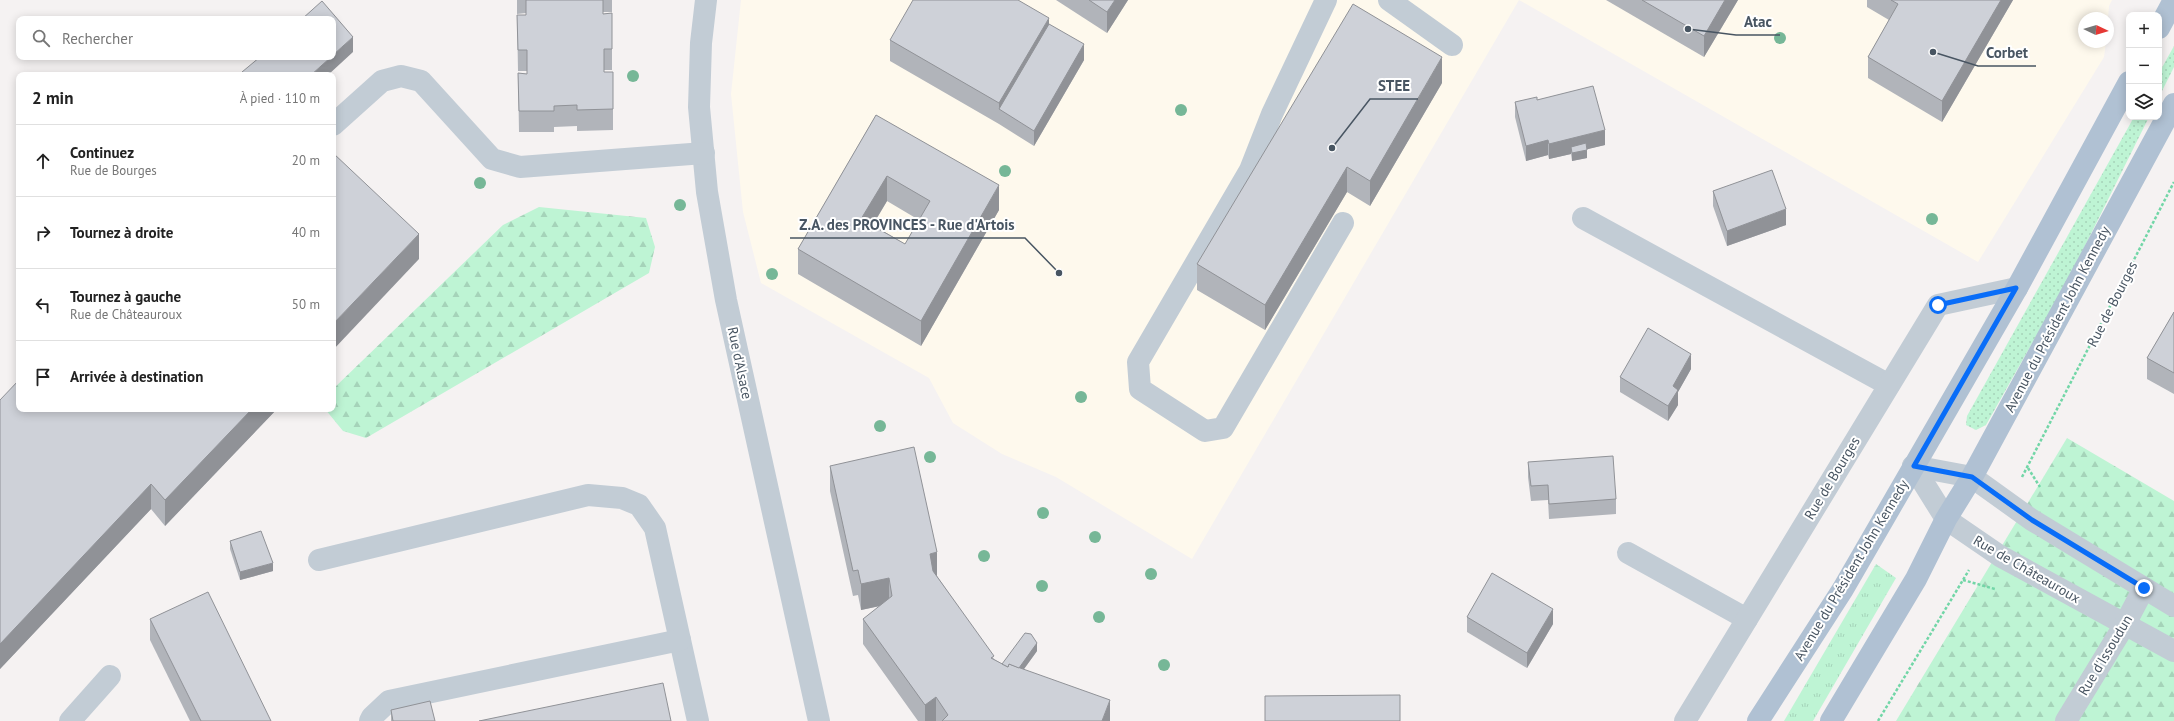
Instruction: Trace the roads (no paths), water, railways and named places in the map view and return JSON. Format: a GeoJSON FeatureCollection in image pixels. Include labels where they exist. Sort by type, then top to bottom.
{"type":"FeatureCollection","features":[{"type":"Feature","properties":{"kind":"main road"},"geometry":{"type":"LineString","coordinates":[[2162,22],[2174,0]]}},
{"type":"Feature","properties":{"kind":"main road","name":"Avenue du Président John Kennedy"},"geometry":{"type":"LineString","coordinates":[[1758,721],[1843,589],[1866,546],[1914,466],[2016,288],[2128,84]]}},
{"type":"Feature","properties":{"kind":"main road","name":"Avenue du Président John Kennedy"},"geometry":{"type":"LineString","coordinates":[[1832,721],[1916,579],[1946,519],[1972,477],[2174,104]]}},
{"type":"Feature","properties":{"kind":"street","name":"Rue d'Alsace"},"geometry":{"type":"LineString","coordinates":[[706,0],[701,43],[699,107],[708,192],[726,300],[819,721]]}},
{"type":"Feature","properties":{"kind":"street"},"geometry":{"type":"LineString","coordinates":[[1326,0],[1272,114],[1250,170],[1138,362],[1140,389],[1205,431],[1223,428],[1343,223]]}},
{"type":"Feature","properties":{"kind":"street"},"geometry":{"type":"LineString","coordinates":[[1389,0],[1452,45]]}},
{"type":"Feature","properties":{"kind":"street"},"geometry":{"type":"LineString","coordinates":[[336,122],[382,81],[402,76],[420,81],[492,159],[520,167],[704,152]]}},
{"type":"Feature","properties":{"kind":"street"},"geometry":{"type":"LineString","coordinates":[[1583,218],[1889,385]]}},
{"type":"Feature","properties":{"kind":"street","name":"Rue de Bourges"},"geometry":{"type":"LineString","coordinates":[[1685,721],[1938,305],[2016,288]]}},
{"type":"Feature","properties":{"kind":"street"},"geometry":{"type":"LineString","coordinates":[[1914,466],[1972,477],[2032,520],[2174,606]]}},
{"type":"Feature","properties":{"kind":"street","name":"Rue de Châteauroux"},"geometry":{"type":"LineString","coordinates":[[1914,466],[1946,519],[2000,556],[2174,651]]}},
{"type":"Feature","properties":{"kind":"street"},"geometry":{"type":"LineString","coordinates":[[319,560],[588,495],[622,498],[638,505],[654,528],[698,721]]}},
{"type":"Feature","properties":{"kind":"street"},"geometry":{"type":"LineString","coordinates":[[1628,553],[1747,619]]}},
{"type":"Feature","properties":{"kind":"street","name":"Rue d'Issoudun"},"geometry":{"type":"LineString","coordinates":[[2066,721],[2125,624],[2144,588]]}},
{"type":"Feature","properties":{"kind":"street"},"geometry":{"type":"LineString","coordinates":[[370,721],[372,717],[389,701],[680,640]]}},
{"type":"Feature","properties":{"kind":"street"},"geometry":{"type":"LineString","coordinates":[[70,721],[110,676]]}},
{"type":"Feature","properties":{"kind":"place","name":"Atac"},"geometry":{"type":"Point","coordinates":[1688,29]}},
{"type":"Feature","properties":{"kind":"place","name":"Corbet"},"geometry":{"type":"Point","coordinates":[1933,52]}},
{"type":"Feature","properties":{"kind":"place","name":"STEE"},"geometry":{"type":"Point","coordinates":[1332,148]}},
{"type":"Feature","properties":{"kind":"place","name":"Z.A. des PROVINCES - Rue d'Artois"},"geometry":{"type":"Point","coordinates":[1059,273]}}]}
